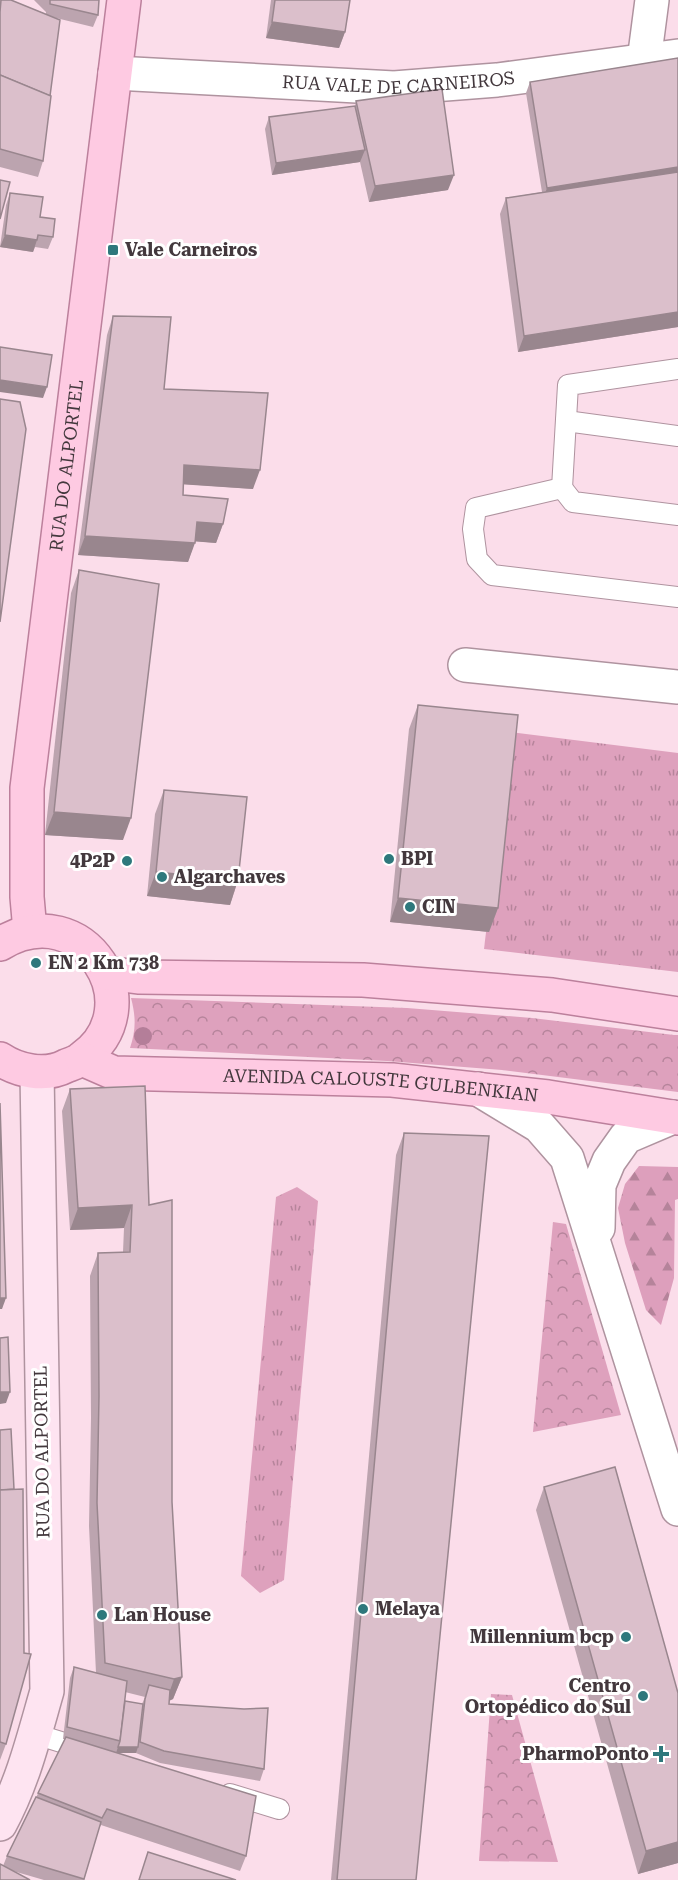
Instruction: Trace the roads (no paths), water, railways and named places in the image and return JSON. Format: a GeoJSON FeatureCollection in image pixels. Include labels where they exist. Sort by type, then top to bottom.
{"type":"FeatureCollection","features":[{"type":"Feature","properties":{"kind":"main road","name":"RUA DO ALPORTEL"},"geometry":{"type":"LineString","coordinates":[[30,931],[27,897],[27,788],[124,0]]}},
{"type":"Feature","properties":{"kind":"main road"},"geometry":{"type":"LineString","coordinates":[[0,944],[12,936],[30,931],[54,931],[76,939],[94,954],[107,973],[112,997],[110,1020],[99,1042],[82,1059],[60,1069],[36,1072],[18,1068],[1,1060]]}},
{"type":"Feature","properties":{"kind":"main road"},"geometry":{"type":"LineString","coordinates":[[107,973],[138,977],[374,981],[552,995],[678,1014]]}},
{"type":"Feature","properties":{"kind":"main road","name":"AVENIDA CALOUSTE GULBENKIAN"},"geometry":{"type":"LineString","coordinates":[[82,1059],[114,1073],[392,1080],[548,1097],[675,1118]]}},
{"type":"Feature","properties":{"kind":"street"},"geometry":{"type":"LineString","coordinates":[[644,61],[652,0]]}},
{"type":"Feature","properties":{"kind":"street","name":"RUA VALE DE CARNEIROS"},"geometry":{"type":"LineString","coordinates":[[115,73],[394,88],[496,80],[678,56]]}},
{"type":"Feature","properties":{"kind":"street"},"geometry":{"type":"LineString","coordinates":[[465,665],[678,687]]}},
{"type":"Feature","properties":{"kind":"street","name":"RUA DO ALPORTEL"},"geometry":{"type":"LineString","coordinates":[[0,1824],[10,1805],[35,1734],[47,1690],[36,1072]]}},
{"type":"Feature","properties":{"kind":"street"},"geometry":{"type":"LineString","coordinates":[[478,1089],[539,1126],[567,1158],[678,1509]]}},
{"type":"Feature","properties":{"kind":"street"},"geometry":{"type":"LineString","coordinates":[[597,1254],[599,1185],[609,1161],[626,1137],[675,1118]]}},
{"type":"Feature","properties":{"kind":"lane"},"geometry":{"type":"LineString","coordinates":[[678,369],[568,385],[562,488],[573,502],[678,515]]}},
{"type":"Feature","properties":{"kind":"lane"},"geometry":{"type":"LineString","coordinates":[[566,421],[678,436]]}},
{"type":"Feature","properties":{"kind":"lane"},"geometry":{"type":"LineString","coordinates":[[562,488],[476,507],[473,529],[477,559],[492,575],[678,597]]}},
{"type":"Feature","properties":{"kind":"lane"},"geometry":{"type":"LineString","coordinates":[[35,1734],[102,1755]]}},
{"type":"Feature","properties":{"kind":"lane"},"geometry":{"type":"LineString","coordinates":[[212,1788],[279,1809]]}},
{"type":"Feature","properties":{"kind":"place","name":"Vale Carneiros"},"geometry":{"type":"Point","coordinates":[113,250]}},
{"type":"Feature","properties":{"kind":"place","name":"BPI"},"geometry":{"type":"Point","coordinates":[389,859]}},
{"type":"Feature","properties":{"kind":"place","name":"4P2P"},"geometry":{"type":"Point","coordinates":[127,861]}},
{"type":"Feature","properties":{"kind":"place","name":"Algarchaves"},"geometry":{"type":"Point","coordinates":[162,877]}},
{"type":"Feature","properties":{"kind":"place","name":"CIN"},"geometry":{"type":"Point","coordinates":[410,907]}},
{"type":"Feature","properties":{"kind":"place","name":"EN 2 Km 738"},"geometry":{"type":"Point","coordinates":[36,963]}},
{"type":"Feature","properties":{"kind":"place","name":"Melaya"},"geometry":{"type":"Point","coordinates":[363,1609]}},
{"type":"Feature","properties":{"kind":"place","name":"Lan House"},"geometry":{"type":"Point","coordinates":[102,1615]}},
{"type":"Feature","properties":{"kind":"place","name":"Millennium bcp"},"geometry":{"type":"Point","coordinates":[626,1637]}},
{"type":"Feature","properties":{"kind":"place","name":"Centro Ortopédico do Sul"},"geometry":{"type":"Point","coordinates":[643,1696]}},
{"type":"Feature","properties":{"kind":"place","name":"PharmoPonto"},"geometry":{"type":"Point","coordinates":[661,1754]}}]}
